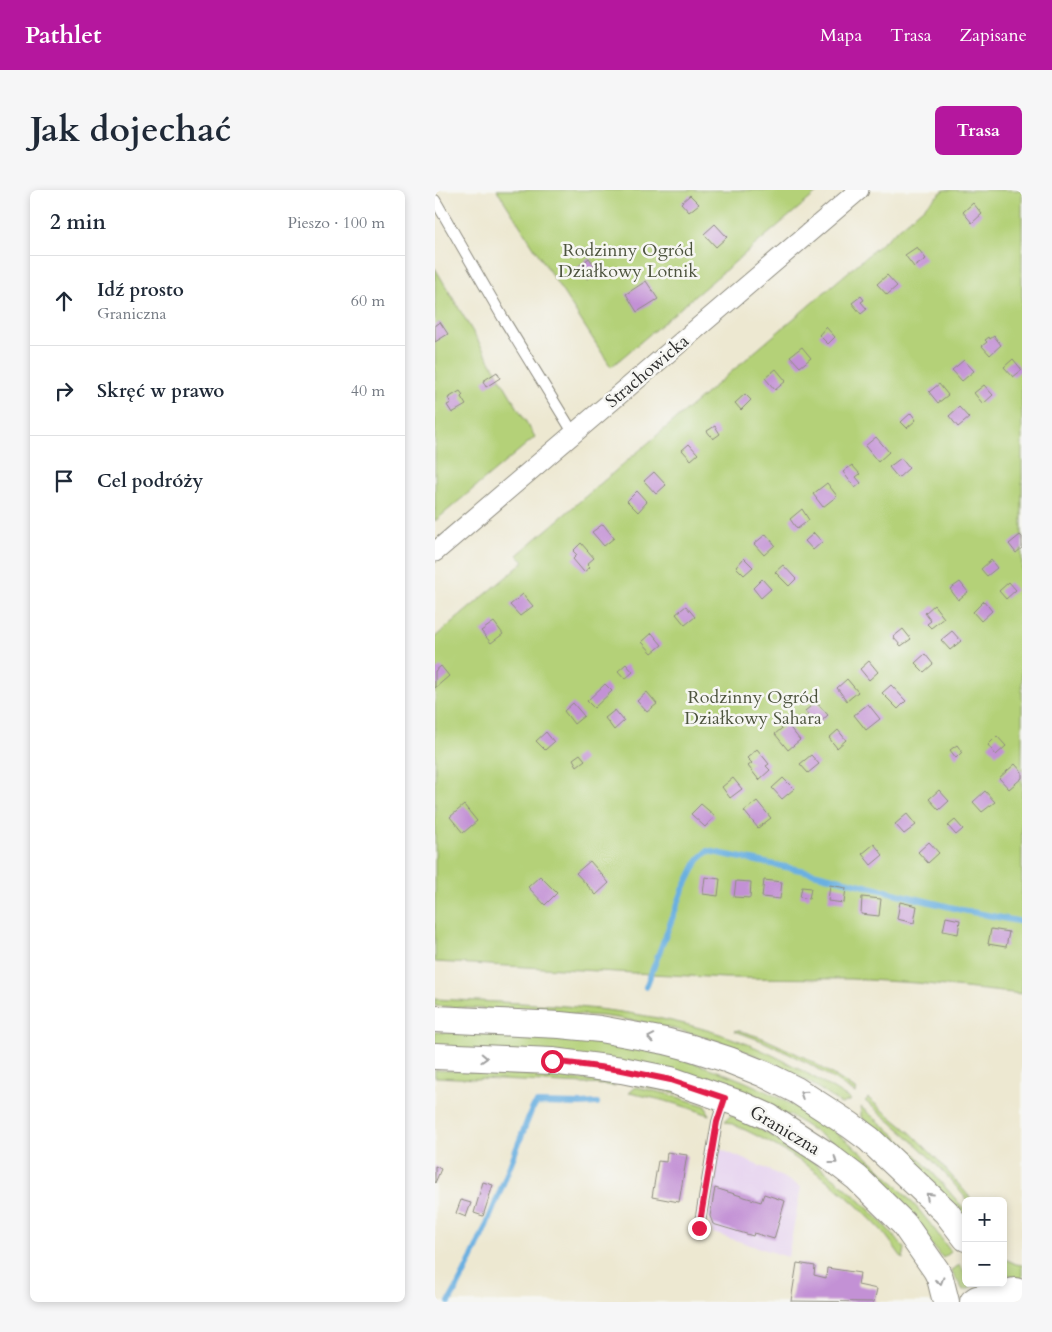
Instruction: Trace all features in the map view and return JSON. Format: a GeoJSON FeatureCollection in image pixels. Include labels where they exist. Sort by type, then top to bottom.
{"type":"FeatureCollection","features":[{"type":"Feature","properties":{"kind":"main road"},"geometry":{"type":"LineString","coordinates":[[435,1019],[560,1025],[600,1029],[692,1048],[764,1074],[796,1090],[869,1139],[946,1212],[962,1233]]}},
{"type":"Feature","properties":{"kind":"main road","name":"Graniczna"},"geometry":{"type":"LineString","coordinates":[[435,1056],[552,1061],[622,1070],[671,1080],[725,1098],[769,1117],[827,1155],[857,1178],[904,1224],[936,1270],[940,1278],[945,1302]]}},
{"type":"Feature","properties":{"kind":"main road"},"geometry":{"type":"LineString","coordinates":[[973,1302],[1013,1289]]}},
{"type":"Feature","properties":{"kind":"street","name":"Strachowicka"},"geometry":{"type":"LineString","coordinates":[[435,552],[859,190]]}},
{"type":"Feature","properties":{"kind":"lane"},"geometry":{"type":"LineString","coordinates":[[435,200],[503,318],[574,434]]}},
{"type":"Feature","properties":{"kind":"lane"},"geometry":{"type":"LineString","coordinates":[[699,1228],[717,1122],[725,1098]]}},
{"type":"Feature","properties":{"kind":"shaded area"},"geometry":{"type":"Polygon","coordinates":[[[720,1149],[771,1171],[801,1187],[788,1257],[713,1233],[708,1216],[720,1149]]]}},
{"type":"Feature","properties":{"kind":"green space","name":"Rodzinny Ogród Działkowy Lotnik"},"geometry":{"type":"Polygon","coordinates":[[[497,190],[820,190],[611,367],[497,190]]]}},
{"type":"Feature","properties":{"kind":"green space","name":"Rodzinny Ogród Działkowy Sahara"},"geometry":{"type":"Polygon","coordinates":[[[944,190],[1022,190],[1022,994],[917,983],[851,979],[725,978],[435,962],[435,637],[524,562],[517,555],[944,190]]]}},
{"type":"Feature","properties":{"kind":"green space"},"geometry":{"type":"Polygon","coordinates":[[[435,268],[535,437],[435,521],[435,268]]]}},
{"type":"Feature","properties":{"kind":"green space"},"geometry":{"type":"Polygon","coordinates":[[[435,999],[580,1007],[652,1017],[688,1025],[740,1041],[773,1055],[851,1100],[841,1104],[787,1070],[757,1056],[697,1035],[665,1027],[602,1016],[435,1006],[435,999]]]}},
{"type":"Feature","properties":{"kind":"green space"},"geometry":{"type":"Polygon","coordinates":[[[738,1030],[763,1038],[808,1059],[857,1090],[855,1093],[808,1063],[762,1041],[735,1031],[738,1030]]]}},
{"type":"Feature","properties":{"kind":"green space"},"geometry":{"type":"Polygon","coordinates":[[[435,1032],[546,1038],[613,1045],[655,1053],[696,1064],[736,1078],[775,1096],[812,1117],[847,1141],[879,1168],[909,1199],[926,1218],[951,1252],[943,1258],[868,1171],[839,1147],[791,1116],[435,1044],[435,1032]]]}},
{"type":"Feature","properties":{"kind":"green space"},"geometry":{"type":"Polygon","coordinates":[[[435,1070],[568,1078],[612,1083],[615,1087],[608,1085],[435,1077],[435,1070]]]}},
{"type":"Feature","properties":{"kind":"green space"},"geometry":{"type":"Polygon","coordinates":[[[636,1087],[668,1094],[706,1106],[709,1115],[669,1102],[629,1093],[636,1087]]]}},
{"type":"Feature","properties":{"kind":"green space"},"geometry":{"type":"Polygon","coordinates":[[[868,1098],[912,1134],[937,1159],[970,1197],[965,1197],[945,1173],[893,1124],[865,1101],[868,1098]]]}},
{"type":"Feature","properties":{"kind":"green space"},"geometry":{"type":"Polygon","coordinates":[[[861,1107],[916,1155],[962,1206],[962,1214],[898,1147],[861,1117],[861,1107]]]}},
{"type":"Feature","properties":{"kind":"green space"},"geometry":{"type":"Polygon","coordinates":[[[731,1115],[781,1141],[826,1171],[847,1188],[905,1249],[903,1259],[882,1231],[847,1197],[789,1154],[725,1121],[731,1115]]]}},
{"type":"Feature","properties":{"kind":"green space"},"geometry":{"type":"Polygon","coordinates":[[[1007,1260],[1022,1265],[1022,1279],[1007,1274],[1007,1260]]]}},
{"type":"Feature","properties":{"kind":"green space"},"geometry":{"type":"Polygon","coordinates":[[[960,1265],[962,1268],[962,1287],[970,1287],[963,1290],[951,1270],[960,1265]]]}},
{"type":"Feature","properties":{"kind":"building"},"geometry":{"type":"Polygon","coordinates":[[[690,195],[699,204],[689,212],[681,203],[690,195]]]}},
{"type":"Feature","properties":{"kind":"building"},"geometry":{"type":"Polygon","coordinates":[[[973,203],[982,214],[972,223],[963,212],[973,203]]]}},
{"type":"Feature","properties":{"kind":"building"},"geometry":{"type":"Polygon","coordinates":[[[715,224],[727,237],[716,247],[704,234],[715,224]]]}},
{"type":"Feature","properties":{"kind":"building"},"geometry":{"type":"Polygon","coordinates":[[[917,247],[926,259],[914,267],[905,255],[917,247]]]}},
{"type":"Feature","properties":{"kind":"building"},"geometry":{"type":"Polygon","coordinates":[[[589,258],[599,271],[587,279],[578,267],[589,258]]]}},
{"type":"Feature","properties":{"kind":"building"},"geometry":{"type":"Polygon","coordinates":[[[887,275],[897,286],[887,295],[877,284],[887,275]]]}},
{"type":"Feature","properties":{"kind":"building"},"geometry":{"type":"Polygon","coordinates":[[[646,281],[658,299],[637,312],[626,294],[646,281]]]}},
{"type":"Feature","properties":{"kind":"building"},"geometry":{"type":"Polygon","coordinates":[[[861,296],[864,300],[861,302],[867,309],[861,314],[852,303],[861,296]]]}},
{"type":"Feature","properties":{"kind":"building"},"geometry":{"type":"Polygon","coordinates":[[[440,322],[448,334],[435,342],[435,325],[440,322]]]}},
{"type":"Feature","properties":{"kind":"building"},"geometry":{"type":"Polygon","coordinates":[[[826,327],[835,337],[828,344],[819,335],[826,327]]]}},
{"type":"Feature","properties":{"kind":"building"},"geometry":{"type":"Polygon","coordinates":[[[994,336],[1001,345],[990,355],[982,346],[987,342],[985,340],[994,336]]]}},
{"type":"Feature","properties":{"kind":"building"},"geometry":{"type":"Polygon","coordinates":[[[802,347],[811,358],[800,367],[790,356],[802,347]]]}},
{"type":"Feature","properties":{"kind":"building"},"geometry":{"type":"Polygon","coordinates":[[[1013,359],[1022,370],[1013,377],[1004,367],[1013,359]]]}},
{"type":"Feature","properties":{"kind":"building"},"geometry":{"type":"Polygon","coordinates":[[[964,360],[974,371],[962,381],[952,370],[964,360]]]}},
{"type":"Feature","properties":{"kind":"building"},"geometry":{"type":"Polygon","coordinates":[[[776,369],[786,381],[775,390],[765,378],[776,369]]]}},
{"type":"Feature","properties":{"kind":"building"},"geometry":{"type":"Polygon","coordinates":[[[497,372],[500,378],[486,387],[483,381],[497,372]]]}},
{"type":"Feature","properties":{"kind":"building"},"geometry":{"type":"Polygon","coordinates":[[[939,384],[948,395],[938,403],[929,392],[939,384]]]}},
{"type":"Feature","properties":{"kind":"building"},"geometry":{"type":"Polygon","coordinates":[[[984,385],[993,395],[983,404],[974,393],[984,385]]]}},
{"type":"Feature","properties":{"kind":"building"},"geometry":{"type":"Polygon","coordinates":[[[460,391],[466,405],[452,413],[447,405],[451,403],[448,398],[460,391]]]}},
{"type":"Feature","properties":{"kind":"building"},"geometry":{"type":"Polygon","coordinates":[[[745,394],[751,400],[741,410],[735,403],[745,394]]]}},
{"type":"Feature","properties":{"kind":"building"},"geometry":{"type":"Polygon","coordinates":[[[959,407],[969,418],[958,427],[949,416],[959,407]]]}},
{"type":"Feature","properties":{"kind":"building"},"geometry":{"type":"Polygon","coordinates":[[[911,413],[916,420],[907,428],[901,422],[911,413]]]}},
{"type":"Feature","properties":{"kind":"building"},"geometry":{"type":"Polygon","coordinates":[[[715,426],[720,434],[713,439],[707,431],[715,426]]]}},
{"type":"Feature","properties":{"kind":"building"},"geometry":{"type":"Polygon","coordinates":[[[876,437],[889,452],[878,462],[865,446],[876,437]]]}},
{"type":"Feature","properties":{"kind":"building"},"geometry":{"type":"Polygon","coordinates":[[[689,444],[698,454],[691,460],[682,450],[689,444]]]}},
{"type":"Feature","properties":{"kind":"building"},"geometry":{"type":"Polygon","coordinates":[[[901,458],[909,468],[898,478],[889,467],[901,458]]]}},
{"type":"Feature","properties":{"kind":"building"},"geometry":{"type":"Polygon","coordinates":[[[852,465],[860,474],[856,477],[861,483],[855,488],[843,472],[852,465]]]}},
{"type":"Feature","properties":{"kind":"building"},"geometry":{"type":"Polygon","coordinates":[[[654,472],[666,485],[656,494],[644,481],[654,472]]]}},
{"type":"Feature","properties":{"kind":"building"},"geometry":{"type":"Polygon","coordinates":[[[827,483],[837,496],[823,507],[813,494],[827,483]]]}},
{"type":"Feature","properties":{"kind":"building"},"geometry":{"type":"Polygon","coordinates":[[[637,491],[647,502],[638,512],[627,501],[637,491]]]}},
{"type":"Feature","properties":{"kind":"building"},"geometry":{"type":"Polygon","coordinates":[[[802,509],[809,520],[797,529],[790,519],[802,509]]]}},
{"type":"Feature","properties":{"kind":"building"},"geometry":{"type":"Polygon","coordinates":[[[603,524],[614,538],[604,546],[592,532],[603,524]]]}},
{"type":"Feature","properties":{"kind":"building"},"geometry":{"type":"Polygon","coordinates":[[[814,533],[822,542],[813,550],[805,541],[814,533]]]}},
{"type":"Feature","properties":{"kind":"building"},"geometry":{"type":"Polygon","coordinates":[[[766,534],[775,545],[764,555],[754,544],[766,534]]]}},
{"type":"Feature","properties":{"kind":"building"},"geometry":{"type":"Polygon","coordinates":[[[1020,535],[1022,537],[1022,548],[1016,553],[1009,544],[1020,535]]]}},
{"type":"Feature","properties":{"kind":"building"},"geometry":{"type":"Polygon","coordinates":[[[581,543],[594,558],[587,564],[590,567],[584,572],[573,559],[577,555],[573,551],[581,543]]]}},
{"type":"Feature","properties":{"kind":"building"},"geometry":{"type":"Polygon","coordinates":[[[744,558],[753,567],[744,575],[736,567],[744,558]]]}},
{"type":"Feature","properties":{"kind":"building"},"geometry":{"type":"Polygon","coordinates":[[[991,560],[997,568],[987,576],[981,569],[991,560]]]}},
{"type":"Feature","properties":{"kind":"building"},"geometry":{"type":"Polygon","coordinates":[[[783,565],[796,579],[789,586],[775,572],[783,565]]]}},
{"type":"Feature","properties":{"kind":"building"},"geometry":{"type":"Polygon","coordinates":[[[762,579],[771,589],[761,598],[753,588],[762,579]]]}},
{"type":"Feature","properties":{"kind":"building"},"geometry":{"type":"Polygon","coordinates":[[[960,582],[968,592],[958,600],[950,589],[960,582]]]}},
{"type":"Feature","properties":{"kind":"building"},"geometry":{"type":"Polygon","coordinates":[[[1009,582],[1016,590],[1006,599],[999,591],[1009,582]]]}},
{"type":"Feature","properties":{"kind":"building"},"geometry":{"type":"Polygon","coordinates":[[[523,594],[533,606],[520,616],[510,605],[523,594]]]}},
{"type":"Feature","properties":{"kind":"building"},"geometry":{"type":"Polygon","coordinates":[[[984,601],[992,611],[981,621],[973,612],[984,601]]]}},
{"type":"Feature","properties":{"kind":"building"},"geometry":{"type":"Polygon","coordinates":[[[934,605],[944,618],[931,628],[927,624],[931,621],[925,613],[934,605]]]}},
{"type":"Feature","properties":{"kind":"building"},"geometry":{"type":"Polygon","coordinates":[[[686,606],[695,617],[685,625],[676,614],[686,606]]]}},
{"type":"Feature","properties":{"kind":"building"},"geometry":{"type":"Polygon","coordinates":[[[494,622],[503,634],[491,643],[481,631],[494,622]]]}},
{"type":"Feature","properties":{"kind":"building"},"geometry":{"type":"Polygon","coordinates":[[[903,629],[911,639],[901,646],[893,637],[903,629]]]}},
{"type":"Feature","properties":{"kind":"building"},"geometry":{"type":"Polygon","coordinates":[[[952,631],[961,641],[950,650],[941,640],[952,631]]]}},
{"type":"Feature","properties":{"kind":"building"},"geometry":{"type":"Polygon","coordinates":[[[652,633],[662,645],[652,653],[642,642],[652,633]]]}},
{"type":"Feature","properties":{"kind":"building"},"geometry":{"type":"Polygon","coordinates":[[[925,654],[933,664],[924,672],[915,663],[925,654]]]}},
{"type":"Feature","properties":{"kind":"building"},"geometry":{"type":"Polygon","coordinates":[[[869,661],[878,672],[869,680],[860,669],[869,661]]]}},
{"type":"Feature","properties":{"kind":"building"},"geometry":{"type":"Polygon","coordinates":[[[626,664],[633,672],[625,679],[618,671],[626,664]]]}},
{"type":"Feature","properties":{"kind":"building"},"geometry":{"type":"Polygon","coordinates":[[[441,666],[449,676],[435,688],[435,671],[441,666]]]}},
{"type":"Feature","properties":{"kind":"building"},"geometry":{"type":"Polygon","coordinates":[[[847,679],[858,692],[847,701],[837,688],[847,679]]]}},
{"type":"Feature","properties":{"kind":"building"},"geometry":{"type":"Polygon","coordinates":[[[605,684],[612,691],[594,708],[587,701],[605,684]]]}},
{"type":"Feature","properties":{"kind":"building"},"geometry":{"type":"Polygon","coordinates":[[[891,685],[906,701],[898,709],[882,693],[891,685]]]}},
{"type":"Feature","properties":{"kind":"building"},"geometry":{"type":"Polygon","coordinates":[[[647,692],[657,704],[647,712],[637,701],[647,692]]]}},
{"type":"Feature","properties":{"kind":"building"},"geometry":{"type":"Polygon","coordinates":[[[816,702],[828,715],[817,725],[805,711],[816,702]]]}},
{"type":"Feature","properties":{"kind":"building"},"geometry":{"type":"Polygon","coordinates":[[[573,703],[584,716],[574,724],[564,711],[573,703]]]}},
{"type":"Feature","properties":{"kind":"building"},"geometry":{"type":"Polygon","coordinates":[[[868,704],[880,719],[866,730],[854,715],[868,704]]]}},
{"type":"Feature","properties":{"kind":"building"},"geometry":{"type":"Polygon","coordinates":[[[615,710],[624,721],[614,730],[605,718],[615,710]]]}},
{"type":"Feature","properties":{"kind":"building"},"geometry":{"type":"Polygon","coordinates":[[[787,724],[800,740],[788,750],[775,734],[787,724]]]}},
{"type":"Feature","properties":{"kind":"building"},"geometry":{"type":"Polygon","coordinates":[[[838,730],[846,740],[837,748],[829,738],[838,730]]]}},
{"type":"Feature","properties":{"kind":"building"},"geometry":{"type":"Polygon","coordinates":[[[546,732],[554,742],[545,750],[536,741],[546,732]]]}},
{"type":"Feature","properties":{"kind":"building"},"geometry":{"type":"Polygon","coordinates":[[[997,736],[1006,746],[996,755],[988,745],[997,736]]]}},
{"type":"Feature","properties":{"kind":"building"},"geometry":{"type":"Polygon","coordinates":[[[957,745],[962,752],[956,758],[950,750],[957,745]]]}},
{"type":"Feature","properties":{"kind":"building"},"geometry":{"type":"Polygon","coordinates":[[[757,749],[769,764],[766,766],[770,770],[759,780],[748,766],[752,763],[747,758],[757,749]]]}},
{"type":"Feature","properties":{"kind":"building"},"geometry":{"type":"Polygon","coordinates":[[[580,754],[585,760],[577,766],[573,759],[580,754]]]}},
{"type":"Feature","properties":{"kind":"building"},"geometry":{"type":"Polygon","coordinates":[[[811,755],[819,764],[808,773],[800,764],[811,755]]]}},
{"type":"Feature","properties":{"kind":"building"},"geometry":{"type":"Polygon","coordinates":[[[1015,764],[1022,772],[1022,778],[1009,789],[999,778],[1015,764]]]}},
{"type":"Feature","properties":{"kind":"building"},"geometry":{"type":"Polygon","coordinates":[[[733,778],[742,789],[730,798],[722,787],[733,778]]]}},
{"type":"Feature","properties":{"kind":"building"},"geometry":{"type":"Polygon","coordinates":[[[783,778],[794,789],[782,799],[772,788],[783,778]]]}},
{"type":"Feature","properties":{"kind":"building"},"geometry":{"type":"Polygon","coordinates":[[[939,790],[949,801],[939,810],[929,799],[939,790]]]}},
{"type":"Feature","properties":{"kind":"building"},"geometry":{"type":"Polygon","coordinates":[[[985,791],[995,802],[982,812],[973,802],[985,791]]]}},
{"type":"Feature","properties":{"kind":"building"},"geometry":{"type":"Polygon","coordinates":[[[757,801],[771,818],[758,828],[744,811],[757,801]]]}},
{"type":"Feature","properties":{"kind":"building"},"geometry":{"type":"Polygon","coordinates":[[[701,804],[715,816],[705,827],[691,814],[701,804]]]}},
{"type":"Feature","properties":{"kind":"building"},"geometry":{"type":"Polygon","coordinates":[[[464,805],[477,821],[463,833],[450,817],[464,805]]]}},
{"type":"Feature","properties":{"kind":"building"},"geometry":{"type":"Polygon","coordinates":[[[907,814],[916,825],[904,834],[895,824],[907,814]]]}},
{"type":"Feature","properties":{"kind":"building"},"geometry":{"type":"Polygon","coordinates":[[[955,820],[963,829],[956,835],[948,826],[955,820]]]}},
{"type":"Feature","properties":{"kind":"building"},"geometry":{"type":"Polygon","coordinates":[[[929,842],[939,853],[928,863],[918,852],[929,842]]]}},
{"type":"Feature","properties":{"kind":"building"},"geometry":{"type":"Polygon","coordinates":[[[874,844],[883,855],[871,865],[862,854],[874,844]]]}},
{"type":"Feature","properties":{"kind":"building"},"geometry":{"type":"Polygon","coordinates":[[[590,861],[609,883],[596,895],[576,873],[590,861]]]}},
{"type":"Feature","properties":{"kind":"building"},"geometry":{"type":"Polygon","coordinates":[[[540,876],[557,893],[545,905],[528,887],[540,876]]]}},
{"type":"Feature","properties":{"kind":"building"},"geometry":{"type":"Polygon","coordinates":[[[705,877],[720,879],[718,896],[703,894],[705,877]]]}},
{"type":"Feature","properties":{"kind":"building"},"geometry":{"type":"Polygon","coordinates":[[[764,880],[782,882],[780,899],[762,897],[764,880]]]}},
{"type":"Feature","properties":{"kind":"building"},"geometry":{"type":"Polygon","coordinates":[[[736,881],[751,882],[750,898],[734,897],[736,881]]]}},
{"type":"Feature","properties":{"kind":"building"},"geometry":{"type":"Polygon","coordinates":[[[830,885],[846,888],[844,903],[828,901],[830,885]]]}},
{"type":"Feature","properties":{"kind":"building"},"geometry":{"type":"Polygon","coordinates":[[[802,887],[811,888],[809,899],[800,897],[802,887]]]}},
{"type":"Feature","properties":{"kind":"building"},"geometry":{"type":"Polygon","coordinates":[[[862,897],[881,899],[879,916],[861,914],[862,897]]]}},
{"type":"Feature","properties":{"kind":"building"},"geometry":{"type":"Polygon","coordinates":[[[900,902],[917,906],[914,923],[897,919],[900,902]]]}},
{"type":"Feature","properties":{"kind":"building"},"geometry":{"type":"Polygon","coordinates":[[[946,917],[960,920],[958,934],[943,931],[946,917]]]}},
{"type":"Feature","properties":{"kind":"building"},"geometry":{"type":"Polygon","coordinates":[[[991,929],[1009,932],[1006,947],[988,944],[991,929]]]}},
{"type":"Feature","properties":{"kind":"building"},"geometry":{"type":"Polygon","coordinates":[[[667,1152],[687,1155],[679,1202],[652,1197],[658,1161],[666,1162],[667,1152]]]}},
{"type":"Feature","properties":{"kind":"building"},"geometry":{"type":"Polygon","coordinates":[[[435,1166],[441,1169],[435,1183],[435,1166]]]}},
{"type":"Feature","properties":{"kind":"building"},"geometry":{"type":"Polygon","coordinates":[[[483,1182],[493,1185],[483,1216],[474,1213],[483,1182]]]}},
{"type":"Feature","properties":{"kind":"building"},"geometry":{"type":"Polygon","coordinates":[[[715,1188],[761,1202],[764,1194],[785,1201],[774,1239],[754,1233],[753,1236],[713,1224],[710,1216],[715,1188]]]}},
{"type":"Feature","properties":{"kind":"building"},"geometry":{"type":"Polygon","coordinates":[[[461,1200],[471,1203],[466,1217],[456,1213],[461,1200]]]}},
{"type":"Feature","properties":{"kind":"building"},"geometry":{"type":"Polygon","coordinates":[[[797,1263],[815,1266],[814,1275],[826,1278],[827,1268],[860,1273],[858,1285],[877,1289],[874,1302],[791,1301],[797,1263]]]}},
{"type":"Feature","properties":{"kind":"waterway"},"geometry":{"type":"LineString","coordinates":[[646,987],[683,890],[698,860],[708,851],[805,871],[962,910],[1022,922]]}},
{"type":"Feature","properties":{"kind":"waterway"},"geometry":{"type":"LineString","coordinates":[[449,1302],[484,1231],[532,1109],[537,1103],[597,1103]]}},
{"type":"Feature","properties":{"kind":"route"},"geometry":{"type":"LineString","coordinates":[[552,1061],[622,1070],[671,1080],[725,1098],[717,1122],[699,1228]]}}]}
